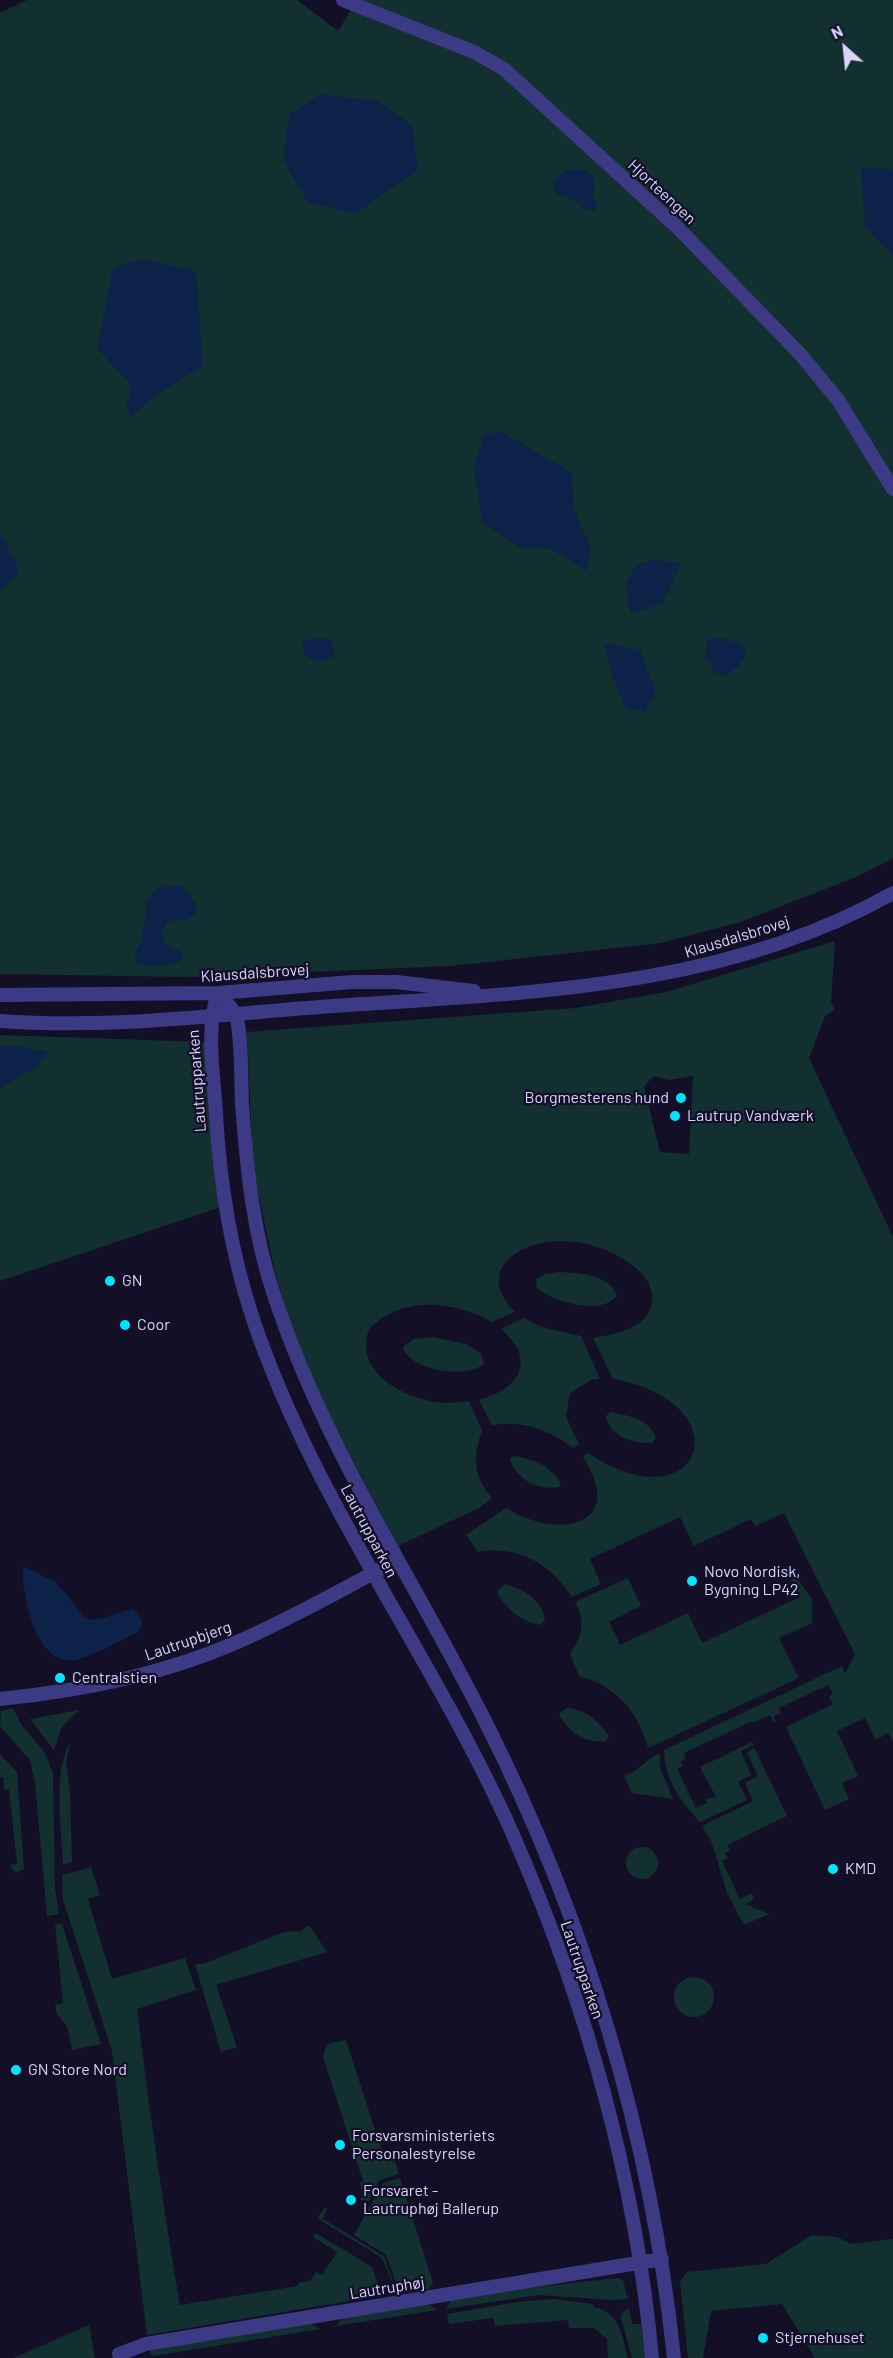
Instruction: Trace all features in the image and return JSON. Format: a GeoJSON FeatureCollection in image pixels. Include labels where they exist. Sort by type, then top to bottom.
{"type":"FeatureCollection","features":[{"type":"Feature","properties":{"kind":"street","name":"Hjorteengen"},"geometry":{"type":"LineString","coordinates":[[343,0],[474,51],[504,69],[678,228],[801,355],[838,399],[893,489]]}},
{"type":"Feature","properties":{"kind":"street","name":"Klausdalsbrovej"},"geometry":{"type":"LineString","coordinates":[[0,1021],[40,1024],[114,1023],[512,995],[625,982],[681,972],[751,952],[807,932],[893,893]]}},
{"type":"Feature","properties":{"kind":"street","name":"Klausdalsbrovej"},"geometry":{"type":"LineString","coordinates":[[0,995],[218,993],[374,982],[512,995]]}},
{"type":"Feature","properties":{"kind":"street"},"geometry":{"type":"LineString","coordinates":[[218,993],[236,1014]]}},
{"type":"Feature","properties":{"kind":"street","name":"Lautrupparken"},"geometry":{"type":"LineString","coordinates":[[218,993],[210,1017],[219,1156],[236,1262],[246,1294],[269,1362],[306,1446],[495,1794],[557,1946],[573,1992],[610,2122],[639,2264],[652,2358]]}},
{"type":"Feature","properties":{"kind":"street","name":"Lautrupparken"},"geometry":{"type":"LineString","coordinates":[[236,1014],[247,1173],[265,1270],[286,1331],[322,1417],[489,1728],[568,1912],[600,2002],[622,2081],[662,2259],[674,2358]]}},
{"type":"Feature","properties":{"kind":"street","name":"Lautrupbjerg"},"geometry":{"type":"LineString","coordinates":[[0,1699],[128,1678],[181,1663],[234,1643],[398,1560]]}},
{"type":"Feature","properties":{"kind":"street","name":"Lautruphøj"},"geometry":{"type":"LineString","coordinates":[[119,2354],[146,2343],[662,2259]]}},
{"type":"Feature","properties":{"kind":"green space"},"geometry":{"type":"Polygon","coordinates":[[[27,0],[297,0],[338,31],[357,0],[893,0],[893,858],[856,877],[741,922],[661,943],[451,966],[190,977],[0,974],[0,13],[27,0]]]}},
{"type":"Feature","properties":{"kind":"green space"},"geometry":{"type":"Polygon","coordinates":[[[835,941],[831,1002],[835,1010],[825,1016],[809,1058],[893,1237],[893,1742],[888,1733],[876,1740],[865,1718],[837,1731],[858,1776],[842,1783],[849,1799],[825,1810],[786,1727],[833,1704],[829,1696],[833,1694],[828,1685],[779,1708],[781,1713],[774,1716],[776,1721],[774,1722],[770,1715],[753,1723],[752,1721],[684,1753],[686,1759],[681,1761],[683,1766],[677,1769],[696,1808],[707,1803],[705,1799],[716,1797],[700,1767],[752,1742],[754,1745],[741,1751],[751,1775],[738,1782],[747,1800],[700,1822],[675,1789],[665,1761],[664,1750],[842,1666],[845,1674],[855,1654],[784,1513],[755,1526],[751,1519],[694,1546],[680,1517],[590,1559],[601,1584],[572,1597],[554,1575],[543,1566],[520,1554],[507,1551],[478,1552],[466,1535],[506,1508],[525,1518],[545,1523],[564,1524],[580,1521],[592,1513],[597,1500],[595,1481],[583,1457],[588,1453],[628,1473],[659,1477],[681,1469],[693,1453],[693,1433],[681,1411],[655,1392],[613,1379],[593,1338],[629,1329],[644,1318],[652,1302],[652,1293],[647,1280],[641,1273],[621,1257],[601,1248],[569,1241],[542,1243],[515,1254],[500,1272],[499,1284],[504,1298],[515,1312],[492,1322],[462,1309],[446,1306],[413,1306],[382,1318],[369,1329],[366,1344],[368,1357],[374,1369],[383,1379],[408,1394],[422,1399],[448,1403],[469,1401],[482,1430],[477,1449],[476,1466],[481,1482],[492,1498],[479,1508],[398,1546],[325,1408],[292,1330],[274,1268],[253,1167],[247,1032],[575,1008],[666,992],[835,941]],[[654,1076],[644,1086],[660,1152],[689,1154],[693,1076],[669,1080],[654,1076]]]}},
{"type":"Feature","properties":{"kind":"green space"},"geometry":{"type":"Polygon","coordinates":[[[0,1035],[204,1042],[221,1207],[0,1281],[0,1035]]]}},
{"type":"Feature","properties":{"kind":"green space"},"geometry":{"type":"Polygon","coordinates":[[[560,1272],[585,1274],[601,1279],[608,1283],[617,1296],[610,1302],[600,1305],[577,1305],[554,1298],[537,1288],[536,1279],[545,1274],[560,1272]]]}},
{"type":"Feature","properties":{"kind":"green space"},"geometry":{"type":"Polygon","coordinates":[[[524,1318],[542,1327],[581,1336],[600,1379],[591,1380],[570,1393],[566,1417],[579,1444],[574,1448],[545,1431],[525,1425],[492,1425],[479,1400],[505,1389],[519,1372],[521,1363],[519,1352],[501,1329],[524,1318]]]}},
{"type":"Feature","properties":{"kind":"green space"},"geometry":{"type":"Polygon","coordinates":[[[433,1337],[466,1344],[481,1353],[484,1364],[466,1371],[442,1371],[419,1364],[404,1351],[403,1347],[414,1339],[433,1337]]]}},
{"type":"Feature","properties":{"kind":"green space"},"geometry":{"type":"Polygon","coordinates":[[[610,1412],[638,1419],[649,1426],[656,1438],[652,1443],[645,1443],[617,1434],[608,1423],[606,1416],[610,1412]]]}},
{"type":"Feature","properties":{"kind":"green space"},"geometry":{"type":"Polygon","coordinates":[[[513,1456],[534,1461],[546,1467],[561,1483],[559,1487],[536,1485],[523,1478],[510,1460],[513,1456]]]}},
{"type":"Feature","properties":{"kind":"green space"},"geometry":{"type":"Polygon","coordinates":[[[792,1571],[812,1599],[812,1623],[779,1638],[799,1678],[648,1748],[638,1723],[624,1702],[604,1686],[579,1676],[570,1654],[581,1629],[581,1616],[575,1602],[628,1578],[641,1606],[609,1622],[620,1645],[688,1613],[702,1643],[800,1597],[789,1573],[792,1571]]]}},
{"type":"Feature","properties":{"kind":"green space"},"geometry":{"type":"Polygon","coordinates":[[[505,1584],[525,1592],[536,1601],[545,1619],[540,1625],[520,1617],[504,1603],[497,1591],[505,1584]]]}},
{"type":"Feature","properties":{"kind":"green space"},"geometry":{"type":"Polygon","coordinates":[[[13,1708],[21,1724],[45,1753],[53,1773],[55,1889],[59,1914],[47,1916],[35,1783],[30,1760],[0,1726],[1,1711],[13,1708]]]}},
{"type":"Feature","properties":{"kind":"green space"},"geometry":{"type":"Polygon","coordinates":[[[566,1708],[580,1711],[591,1717],[609,1736],[605,1741],[598,1741],[578,1735],[567,1726],[559,1714],[566,1708]]]}},
{"type":"Feature","properties":{"kind":"green space"},"geometry":{"type":"Polygon","coordinates":[[[79,1710],[62,1727],[54,1750],[30,1719],[79,1710]]]}},
{"type":"Feature","properties":{"kind":"green space"},"geometry":{"type":"Polygon","coordinates":[[[70,1743],[66,1763],[70,1792],[72,1862],[63,1865],[60,1785],[64,1755],[70,1743]]]}},
{"type":"Feature","properties":{"kind":"green space"},"geometry":{"type":"Polygon","coordinates":[[[754,1747],[787,1816],[727,1845],[730,1850],[725,1853],[728,1858],[722,1861],[740,1899],[752,1893],[754,1899],[745,1904],[769,1914],[744,1925],[727,1893],[712,1843],[702,1826],[753,1801],[745,1783],[758,1776],[747,1753],[754,1747]]]}},
{"type":"Feature","properties":{"kind":"green space"},"geometry":{"type":"Polygon","coordinates":[[[660,1753],[660,1768],[673,1799],[632,1793],[624,1776],[660,1753]]]}},
{"type":"Feature","properties":{"kind":"green space"},"geometry":{"type":"Polygon","coordinates":[[[0,1754],[17,1772],[24,1869],[15,1873],[10,1865],[17,1864],[9,1789],[4,1790],[3,1777],[0,1777],[0,1754]]]}},
{"type":"Feature","properties":{"kind":"green space"},"geometry":{"type":"Polygon","coordinates":[[[642,1847],[653,1852],[658,1863],[653,1874],[642,1879],[631,1874],[626,1863],[631,1852],[642,1847]]]}},
{"type":"Feature","properties":{"kind":"green space"},"geometry":{"type":"Polygon","coordinates":[[[91,1867],[100,1895],[88,1899],[112,1979],[185,1958],[196,1990],[137,2009],[157,2160],[180,2305],[298,2286],[298,2283],[310,2281],[316,2272],[322,2275],[337,2252],[313,2237],[316,2233],[372,2267],[381,2292],[379,2296],[147,2335],[112,2051],[63,1900],[62,1875],[91,1867]]]}},
{"type":"Feature","properties":{"kind":"green space"},"geometry":{"type":"Polygon","coordinates":[[[55,1924],[62,1924],[101,2044],[72,2050],[68,2028],[57,2014],[55,2005],[63,2003],[55,1924]]]}},
{"type":"Feature","properties":{"kind":"green space"},"geometry":{"type":"Polygon","coordinates":[[[309,1925],[327,1952],[216,1985],[237,2047],[221,2052],[195,1964],[203,1964],[284,1932],[301,1931],[309,1925]]]}},
{"type":"Feature","properties":{"kind":"green space"},"geometry":{"type":"Polygon","coordinates":[[[694,1977],[702,1978],[708,1983],[713,1989],[713,2005],[708,2011],[702,2016],[694,2017],[686,2016],[680,2011],[675,2005],[674,1997],[675,1989],[680,1983],[686,1978],[694,1977]]]}},
{"type":"Feature","properties":{"kind":"green space"},"geometry":{"type":"Polygon","coordinates":[[[346,2040],[385,2161],[394,2159],[399,2174],[380,2180],[369,2201],[360,2200],[363,2194],[360,2183],[363,2181],[323,2057],[327,2044],[346,2040]]]}},
{"type":"Feature","properties":{"kind":"green space"},"geometry":{"type":"Polygon","coordinates":[[[400,2178],[433,2283],[429,2289],[400,2294],[386,2255],[354,2235],[383,2183],[400,2178]]]}},
{"type":"Feature","properties":{"kind":"green space"},"geometry":{"type":"Polygon","coordinates":[[[324,2208],[327,2208],[323,2219],[384,2256],[397,2293],[382,2258],[320,2220],[318,2217],[324,2208]]]}},
{"type":"Feature","properties":{"kind":"green space"},"geometry":{"type":"Polygon","coordinates":[[[812,2235],[837,2237],[851,2244],[893,2239],[893,2358],[815,2358],[782,2304],[711,2311],[703,2358],[688,2358],[680,2282],[687,2272],[766,2264],[812,2235]]]}},
{"type":"Feature","properties":{"kind":"green space"},"geometry":{"type":"Polygon","coordinates":[[[618,2278],[623,2280],[628,2299],[538,2295],[446,2309],[451,2301],[526,2288],[618,2278]]]}},
{"type":"Feature","properties":{"kind":"green space"},"geometry":{"type":"Polygon","coordinates":[[[554,2299],[592,2304],[609,2314],[618,2326],[628,2358],[608,2358],[607,2339],[594,2328],[569,2328],[568,2320],[495,2326],[493,2318],[449,2324],[447,2314],[517,2302],[554,2299]]]}},
{"type":"Feature","properties":{"kind":"green space"},"geometry":{"type":"Polygon","coordinates":[[[429,2304],[437,2310],[336,2326],[342,2319],[429,2304]]]}},
{"type":"Feature","properties":{"kind":"green space"},"geometry":{"type":"Polygon","coordinates":[[[629,2308],[632,2324],[641,2324],[645,2358],[632,2358],[621,2318],[623,2312],[629,2308]]]}},
{"type":"Feature","properties":{"kind":"green space"},"geometry":{"type":"Polygon","coordinates":[[[310,2324],[321,2329],[153,2356],[150,2353],[150,2350],[310,2324]]]}},
{"type":"Feature","properties":{"kind":"green space"},"geometry":{"type":"Polygon","coordinates":[[[89,2325],[95,2358],[14,2358],[89,2325]]]}},
{"type":"Feature","properties":{"kind":"water"},"geometry":{"type":"Polygon","coordinates":[[[320,94],[377,101],[412,125],[418,170],[355,214],[307,202],[283,159],[290,114],[320,94]]]}},
{"type":"Feature","properties":{"kind":"water"},"geometry":{"type":"Polygon","coordinates":[[[861,167],[893,169],[893,256],[865,227],[861,167]]]}},
{"type":"Feature","properties":{"kind":"water"},"geometry":{"type":"Polygon","coordinates":[[[581,169],[595,177],[593,196],[598,207],[593,211],[560,195],[553,188],[553,183],[563,172],[581,169]]]}},
{"type":"Feature","properties":{"kind":"water"},"geometry":{"type":"Polygon","coordinates":[[[141,259],[196,271],[203,366],[154,396],[131,416],[126,408],[132,387],[97,348],[113,268],[141,259]]]}},
{"type":"Feature","properties":{"kind":"water"},"geometry":{"type":"Polygon","coordinates":[[[502,432],[572,473],[573,508],[591,548],[586,571],[551,549],[520,548],[483,524],[474,468],[484,434],[502,432]]]}},
{"type":"Feature","properties":{"kind":"water"},"geometry":{"type":"Polygon","coordinates":[[[0,531],[20,571],[0,592],[0,531]]]}},
{"type":"Feature","properties":{"kind":"water"},"geometry":{"type":"Polygon","coordinates":[[[654,559],[681,564],[663,603],[630,614],[626,584],[635,566],[654,559]]]}},
{"type":"Feature","properties":{"kind":"water"},"geometry":{"type":"Polygon","coordinates":[[[320,637],[331,641],[335,656],[318,662],[305,656],[302,641],[320,637]]]}},
{"type":"Feature","properties":{"kind":"water"},"geometry":{"type":"Polygon","coordinates":[[[721,637],[740,644],[747,653],[727,676],[714,672],[705,656],[708,639],[721,637]]]}},
{"type":"Feature","properties":{"kind":"water"},"geometry":{"type":"Polygon","coordinates":[[[604,643],[640,650],[656,691],[645,712],[626,709],[614,680],[604,643]]]}},
{"type":"Feature","properties":{"kind":"water"},"geometry":{"type":"Polygon","coordinates":[[[182,885],[197,905],[195,914],[186,921],[175,920],[167,923],[162,933],[164,943],[184,953],[181,960],[159,967],[136,962],[135,953],[142,939],[147,902],[155,889],[182,885]]]}},
{"type":"Feature","properties":{"kind":"water"},"geometry":{"type":"Polygon","coordinates":[[[0,1046],[16,1046],[48,1052],[39,1065],[0,1089],[0,1046]]]}},
{"type":"Feature","properties":{"kind":"water"},"geometry":{"type":"Polygon","coordinates":[[[23,1566],[57,1583],[86,1619],[104,1618],[133,1609],[143,1621],[138,1632],[83,1658],[61,1659],[50,1652],[41,1641],[34,1626],[28,1610],[23,1566]]]}},
{"type":"Feature","properties":{"kind":"place","name":"Borgmesterens hund"},"geometry":{"type":"Point","coordinates":[681,1098]}},
{"type":"Feature","properties":{"kind":"place","name":"Lautrup Vandværk"},"geometry":{"type":"Point","coordinates":[675,1116]}},
{"type":"Feature","properties":{"kind":"place","name":"GN"},"geometry":{"type":"Point","coordinates":[110,1281]}},
{"type":"Feature","properties":{"kind":"place","name":"Coor"},"geometry":{"type":"Point","coordinates":[125,1325]}},
{"type":"Feature","properties":{"kind":"place","name":"Novo Nordisk, Bygning LP42"},"geometry":{"type":"Point","coordinates":[692,1581]}},
{"type":"Feature","properties":{"kind":"place","name":"Centralstien"},"geometry":{"type":"Point","coordinates":[60,1678]}},
{"type":"Feature","properties":{"kind":"place","name":"KMD"},"geometry":{"type":"Point","coordinates":[833,1869]}},
{"type":"Feature","properties":{"kind":"place","name":"GN Store Nord"},"geometry":{"type":"Point","coordinates":[16,2070]}},
{"type":"Feature","properties":{"kind":"place","name":"Forsvarsministeriets Personalestyrelse"},"geometry":{"type":"Point","coordinates":[340,2145]}},
{"type":"Feature","properties":{"kind":"place","name":"Forsvaret - Lautruphøj Ballerup"},"geometry":{"type":"Point","coordinates":[351,2200]}},
{"type":"Feature","properties":{"kind":"place","name":"Stjernehuset"},"geometry":{"type":"Point","coordinates":[763,2338]}}]}
